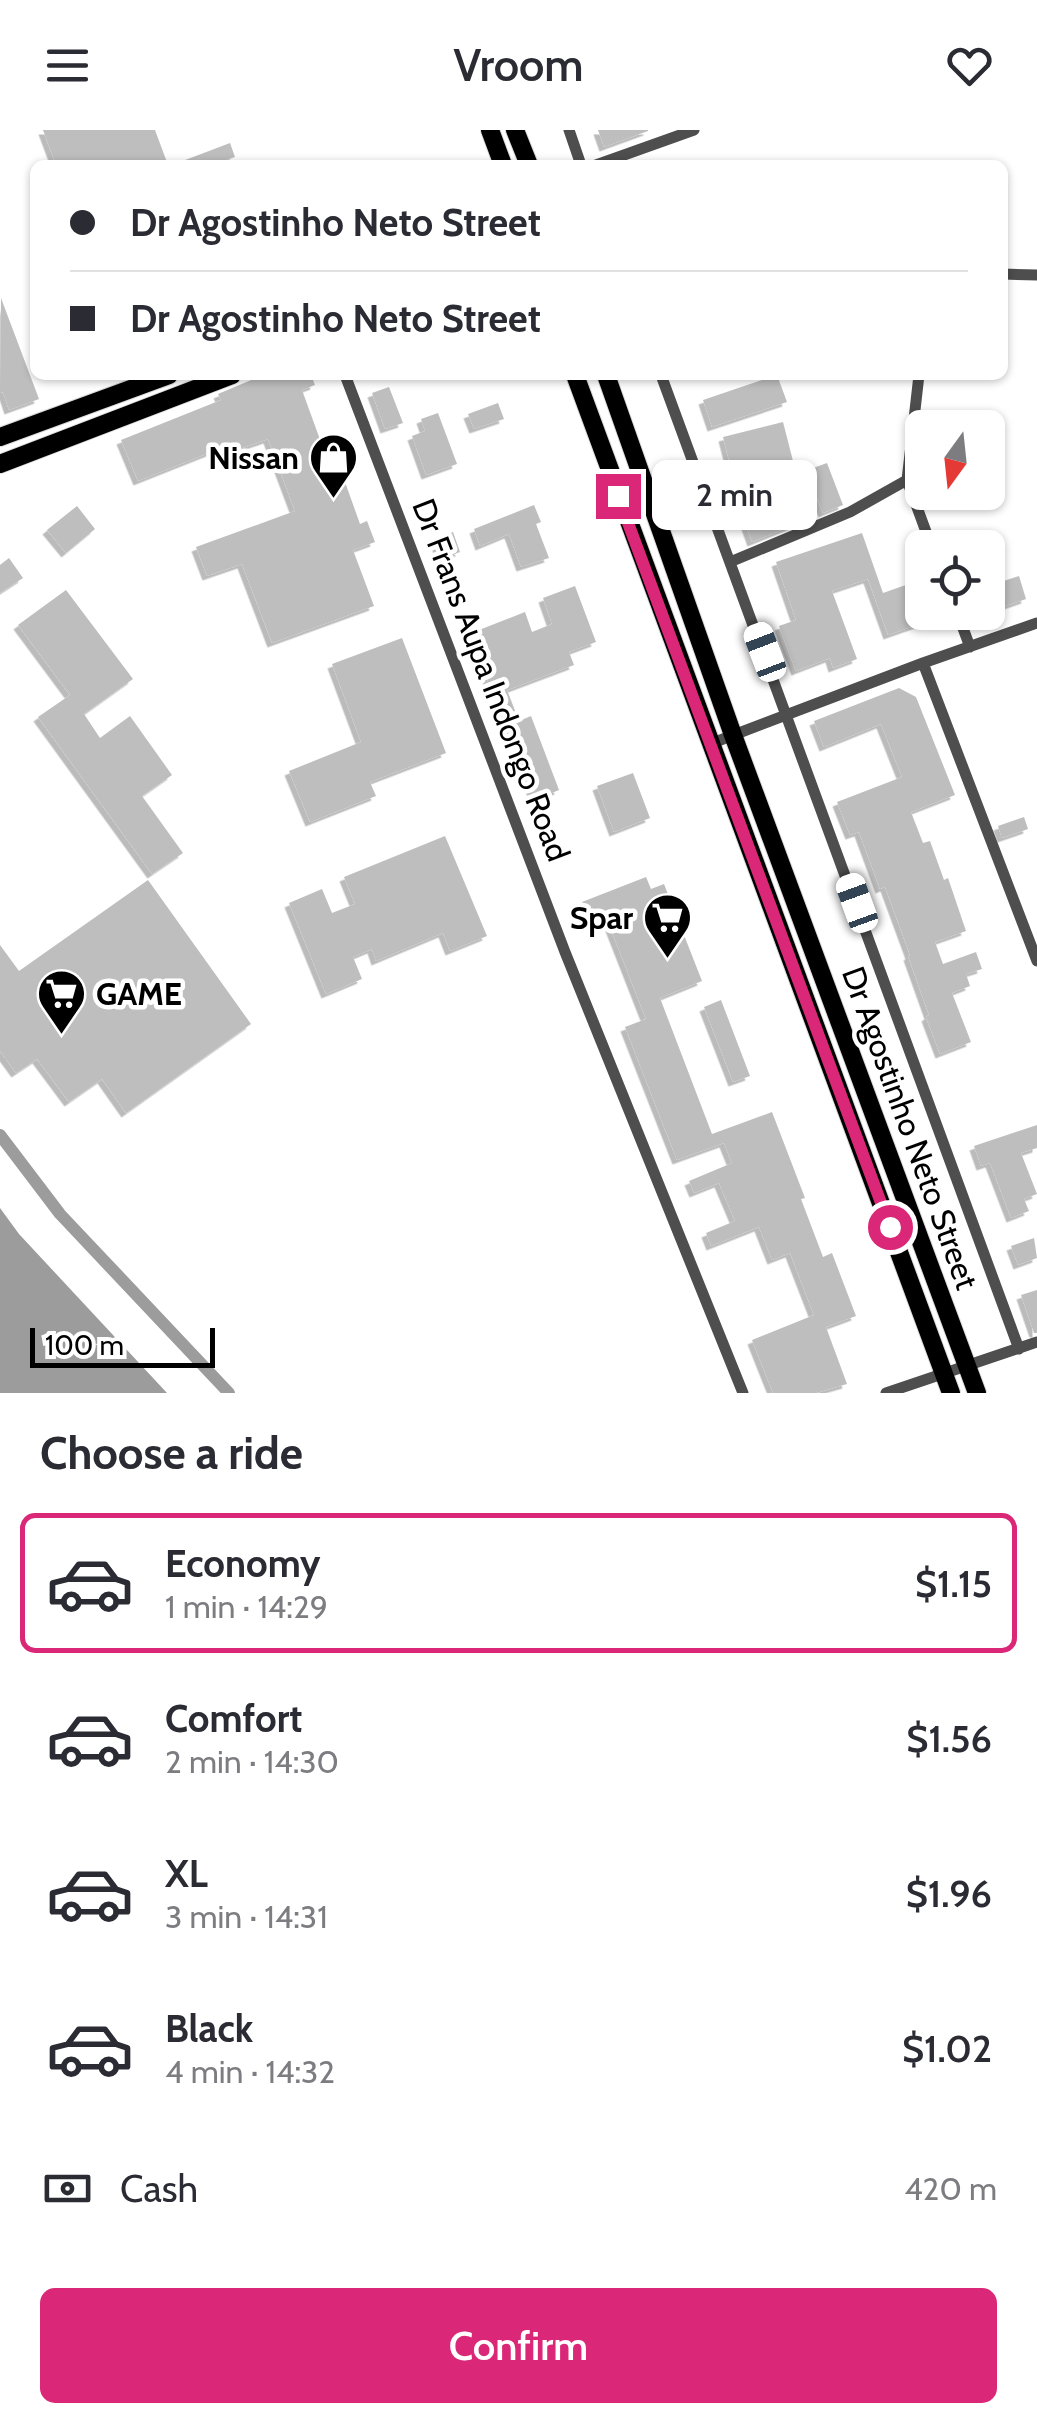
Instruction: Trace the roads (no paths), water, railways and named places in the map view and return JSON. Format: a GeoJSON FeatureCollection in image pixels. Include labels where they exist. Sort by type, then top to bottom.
{"type":"FeatureCollection","features":[{"type":"Feature","properties":{"kind":"main road"},"geometry":{"type":"LineString","coordinates":[[490,130],[502,160]]}},
{"type":"Feature","properties":{"kind":"main road"},"geometry":{"type":"LineString","coordinates":[[515,130],[526,160]]}},
{"type":"Feature","properties":{"kind":"main road"},"geometry":{"type":"LineString","coordinates":[[0,438],[156,380]]}},
{"type":"Feature","properties":{"kind":"main road"},"geometry":{"type":"LineString","coordinates":[[0,464],[219,380]]}},
{"type":"Feature","properties":{"kind":"main road","name":"Dr Agostinho Neto Street"},"geometry":{"type":"LineString","coordinates":[[577,380],[948,1384]]}},
{"type":"Feature","properties":{"kind":"main road","name":"Dr Agostinho Neto Street"},"geometry":{"type":"LineString","coordinates":[[608,380],[977,1393]]}},
{"type":"Feature","properties":{"kind":"street"},"geometry":{"type":"LineString","coordinates":[[569,130],[579,160]]}},
{"type":"Feature","properties":{"kind":"street"},"geometry":{"type":"LineString","coordinates":[[610,160],[694,130]]}},
{"type":"Feature","properties":{"kind":"street"},"geometry":{"type":"LineString","coordinates":[[1008,274],[1037,275]]}},
{"type":"Feature","properties":{"kind":"street","name":"Dr Frans Aupa Indongo Road"},"geometry":{"type":"LineString","coordinates":[[347,380],[565,952],[743,1393]]}},
{"type":"Feature","properties":{"kind":"street"},"geometry":{"type":"LineString","coordinates":[[663,380],[1018,1349]]}},
{"type":"Feature","properties":{"kind":"street"},"geometry":{"type":"LineString","coordinates":[[915,410],[918,380]]}},
{"type":"Feature","properties":{"kind":"street"},"geometry":{"type":"LineString","coordinates":[[730,562],[850,512],[905,481]]}},
{"type":"Feature","properties":{"kind":"street"},"geometry":{"type":"LineString","coordinates":[[710,744],[1037,624]]}},
{"type":"Feature","properties":{"kind":"street"},"geometry":{"type":"LineString","coordinates":[[963,630],[970,647]]}},
{"type":"Feature","properties":{"kind":"street"},"geometry":{"type":"LineString","coordinates":[[924,664],[1037,961]]}},
{"type":"Feature","properties":{"kind":"street"},"geometry":{"type":"LineString","coordinates":[[886,1393],[948,1384],[966,1368],[1037,1342]]}},
{"type":"Feature","properties":{"kind":"waterway"},"geometry":{"type":"LineString","coordinates":[[0,1135],[60,1214],[229,1393]]}},
{"type":"Feature","properties":{"kind":"place","name":"Nissan"},"geometry":{"type":"Point","coordinates":[334,500]}},
{"type":"Feature","properties":{"kind":"place","name":"Spar"},"geometry":{"type":"Point","coordinates":[668,960]}},
{"type":"Feature","properties":{"kind":"place","name":"GAME"},"geometry":{"type":"Point","coordinates":[61,1036]}}]}
